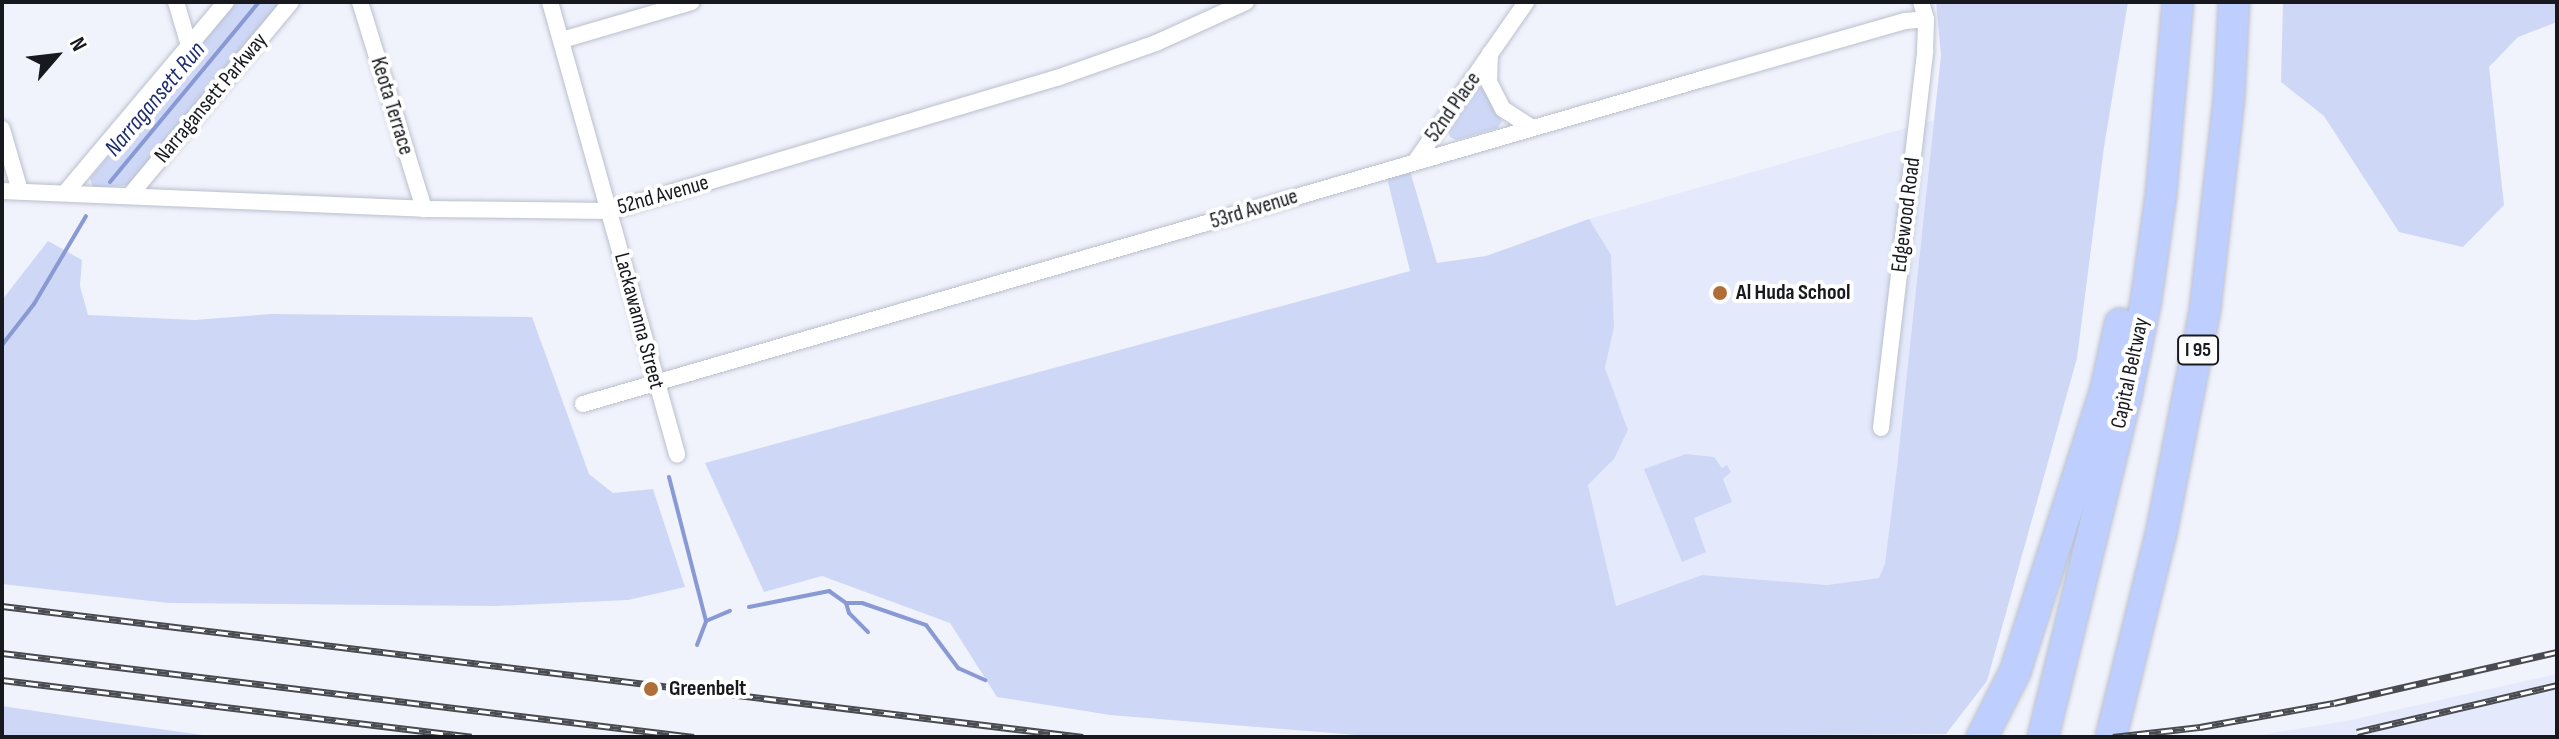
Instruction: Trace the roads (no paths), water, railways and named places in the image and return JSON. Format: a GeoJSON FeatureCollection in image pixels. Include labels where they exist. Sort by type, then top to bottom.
{"type":"FeatureCollection","features":[{"type":"Feature","properties":{"kind":"highway","name":"Capital Beltway"},"geometry":{"type":"LineString","coordinates":[[2043,737],[2126,397],[2146,300],[2161,195],[2178,2]]}},
{"type":"Feature","properties":{"kind":"highway","name":"I 95"},"geometry":{"type":"LineString","coordinates":[[2111,737],[2161,534],[2205,309],[2228,113],[2234,2]]}},
{"type":"Feature","properties":{"kind":"highway"},"geometry":{"type":"LineString","coordinates":[[1982,737],[2000,706],[2020,657],[2105,392],[2142,228],[2173,59]]}},
{"type":"Feature","properties":{"kind":"street"},"geometry":{"type":"LineString","coordinates":[[176,2],[189,46]]}},
{"type":"Feature","properties":{"kind":"street"},"geometry":{"type":"LineString","coordinates":[[65,193],[226,2]]}},
{"type":"Feature","properties":{"kind":"street","name":"Narragansett Parkway"},"geometry":{"type":"LineString","coordinates":[[131,194],[291,2]]}},
{"type":"Feature","properties":{"kind":"street","name":"Keota Terrace"},"geometry":{"type":"LineString","coordinates":[[360,2],[424,209]]}},
{"type":"Feature","properties":{"kind":"street","name":"Lackawanna Street"},"geometry":{"type":"LineString","coordinates":[[550,2],[677,455]]}},
{"type":"Feature","properties":{"kind":"street"},"geometry":{"type":"LineString","coordinates":[[562,40],[692,2]]}},
{"type":"Feature","properties":{"kind":"street","name":"52nd Avenue"},"geometry":{"type":"LineString","coordinates":[[2,191],[131,194],[424,209],[610,211],[1057,78],[1156,43],[1246,2]]}},
{"type":"Feature","properties":{"kind":"street","name":"52nd Place"},"geometry":{"type":"LineString","coordinates":[[1415,162],[1526,2]]}},
{"type":"Feature","properties":{"kind":"street","name":"Edgewood Road"},"geometry":{"type":"LineString","coordinates":[[1881,428],[1919,107],[1926,19],[1921,2]]}},
{"type":"Feature","properties":{"kind":"street","name":"53rd Avenue"},"geometry":{"type":"LineString","coordinates":[[583,404],[1905,21],[1926,19]]}},
{"type":"Feature","properties":{"kind":"street","name":"52nd Place"},"geometry":{"type":"LineString","coordinates":[[1491,52],[1489,82],[1503,109],[1532,128]]}},
{"type":"Feature","properties":{"kind":"street"},"geometry":{"type":"LineString","coordinates":[[2,129],[20,191]]}},
{"type":"Feature","properties":{"kind":"waterway","name":"Narragansett Run"},"geometry":{"type":"LineString","coordinates":[[110,182],[259,2]]}},
{"type":"Feature","properties":{"kind":"waterway","name":"Narragansett Run"},"geometry":{"type":"LineString","coordinates":[[2,345],[34,304],[86,216]]}},
{"type":"Feature","properties":{"kind":"waterway"},"geometry":{"type":"LineString","coordinates":[[669,477],[706,621]]}},
{"type":"Feature","properties":{"kind":"waterway"},"geometry":{"type":"LineString","coordinates":[[749,607],[829,591],[846,603],[862,603],[926,625],[958,668],[985,680]]}},
{"type":"Feature","properties":{"kind":"waterway"},"geometry":{"type":"LineString","coordinates":[[846,603],[849,613],[868,632]]}},
{"type":"Feature","properties":{"kind":"waterway"},"geometry":{"type":"LineString","coordinates":[[697,645],[706,621],[730,611]]}},
{"type":"Feature","properties":{"kind":"railway"},"geometry":{"type":"LineString","coordinates":[[2,606],[1083,737]]}},
{"type":"Feature","properties":{"kind":"railway"},"geometry":{"type":"LineString","coordinates":[[2113,737],[2200,727],[2334,703],[2557,652]]}},
{"type":"Feature","properties":{"kind":"railway"},"geometry":{"type":"LineString","coordinates":[[2,653],[694,737]]}},
{"type":"Feature","properties":{"kind":"railway"},"geometry":{"type":"LineString","coordinates":[[2,680],[472,737]]}},
{"type":"Feature","properties":{"kind":"railway"},"geometry":{"type":"LineString","coordinates":[[2357,732],[2557,685]]}},
{"type":"Feature","properties":{"kind":"place","name":"Al Huda School"},"geometry":{"type":"Point","coordinates":[1720,293]}},
{"type":"Feature","properties":{"kind":"place","name":"Greenbelt"},"geometry":{"type":"Point","coordinates":[651,689]}}]}
